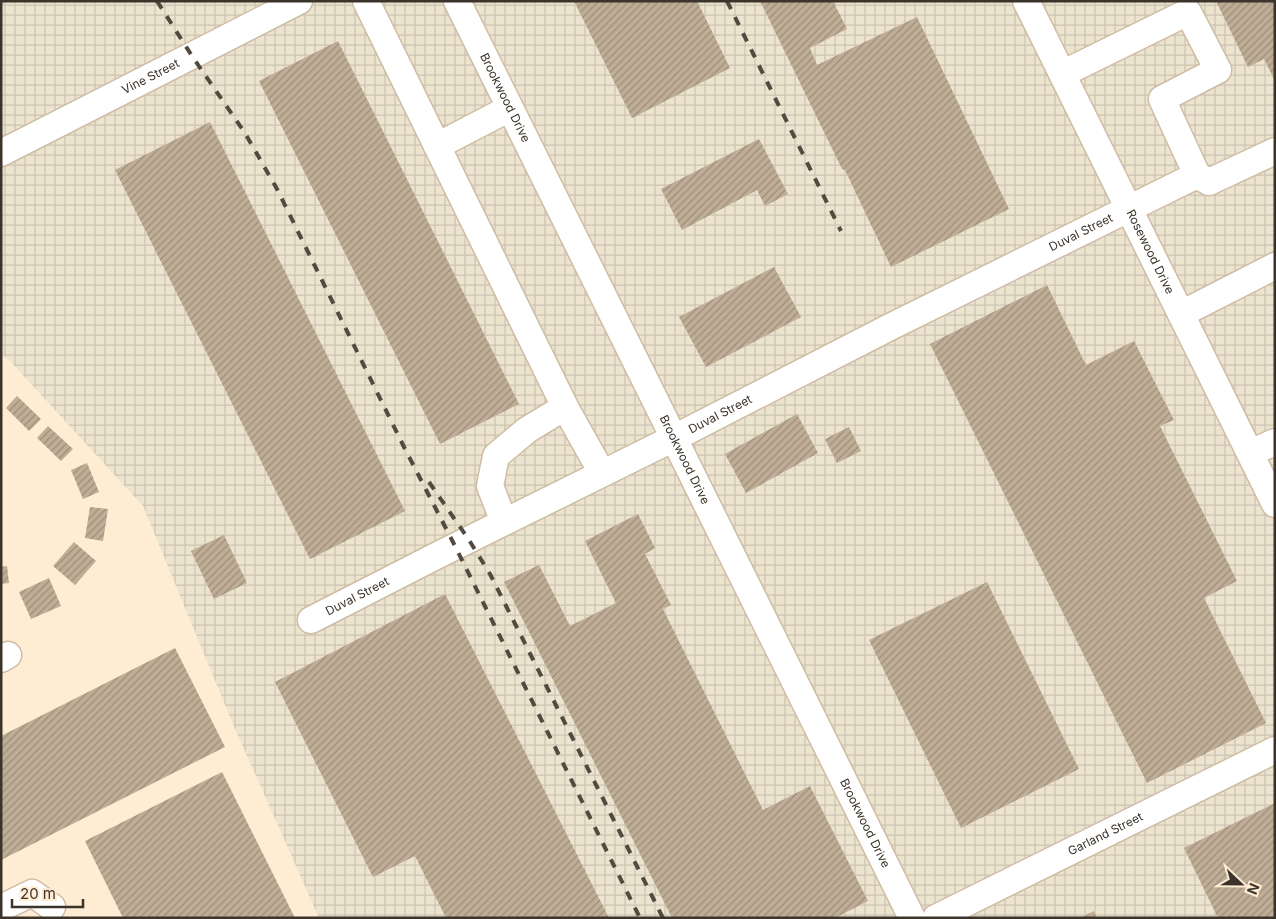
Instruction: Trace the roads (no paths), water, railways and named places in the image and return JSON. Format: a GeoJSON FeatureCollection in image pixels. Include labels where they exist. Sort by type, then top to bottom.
{"type":"FeatureCollection","features":[{"type":"Feature","properties":{"kind":"street","name":"Vine Street"},"geometry":{"type":"LineString","coordinates":[[1,153],[299,1]]}},
{"type":"Feature","properties":{"kind":"street"},"geometry":{"type":"LineString","coordinates":[[366,1],[565,407],[602,473]]}},
{"type":"Feature","properties":{"kind":"street","name":"Brookwood Drive"},"geometry":{"type":"LineString","coordinates":[[457,1],[912,918]]}},
{"type":"Feature","properties":{"kind":"street","name":"Rosewood Drive"},"geometry":{"type":"LineString","coordinates":[[1026,1],[1275,504]]}},
{"type":"Feature","properties":{"kind":"street"},"geometry":{"type":"LineString","coordinates":[[1062,74],[1188,12],[1218,70],[1162,99],[1197,174],[1209,182],[1275,151]]}},
{"type":"Feature","properties":{"kind":"street"},"geometry":{"type":"LineString","coordinates":[[437,146],[510,108]]}},
{"type":"Feature","properties":{"kind":"street","name":"Duval Street"},"geometry":{"type":"LineString","coordinates":[[311,620],[1197,174]]}},
{"type":"Feature","properties":{"kind":"street"},"geometry":{"type":"LineString","coordinates":[[1182,314],[1275,266]]}},
{"type":"Feature","properties":{"kind":"street"},"geometry":{"type":"LineString","coordinates":[[504,522],[490,486],[496,456],[527,430],[565,407]]}},
{"type":"Feature","properties":{"kind":"street"},"geometry":{"type":"LineString","coordinates":[[1250,453],[1275,442]]}},
{"type":"Feature","properties":{"kind":"street","name":"Garland Street"},"geometry":{"type":"LineString","coordinates":[[936,918],[1275,750]]}},
{"type":"Feature","properties":{"kind":"street"},"geometry":{"type":"LineString","coordinates":[[1,908],[32,893],[52,907]]}},
{"type":"Feature","properties":{"kind":"railway"},"geometry":{"type":"LineString","coordinates":[[157,1],[245,133],[277,189],[640,918]]}},
{"type":"Feature","properties":{"kind":"railway"},"geometry":{"type":"LineString","coordinates":[[727,1],[841,231]]}},
{"type":"Feature","properties":{"kind":"railway"},"geometry":{"type":"LineString","coordinates":[[429,482],[490,574],[663,918]]}}]}
